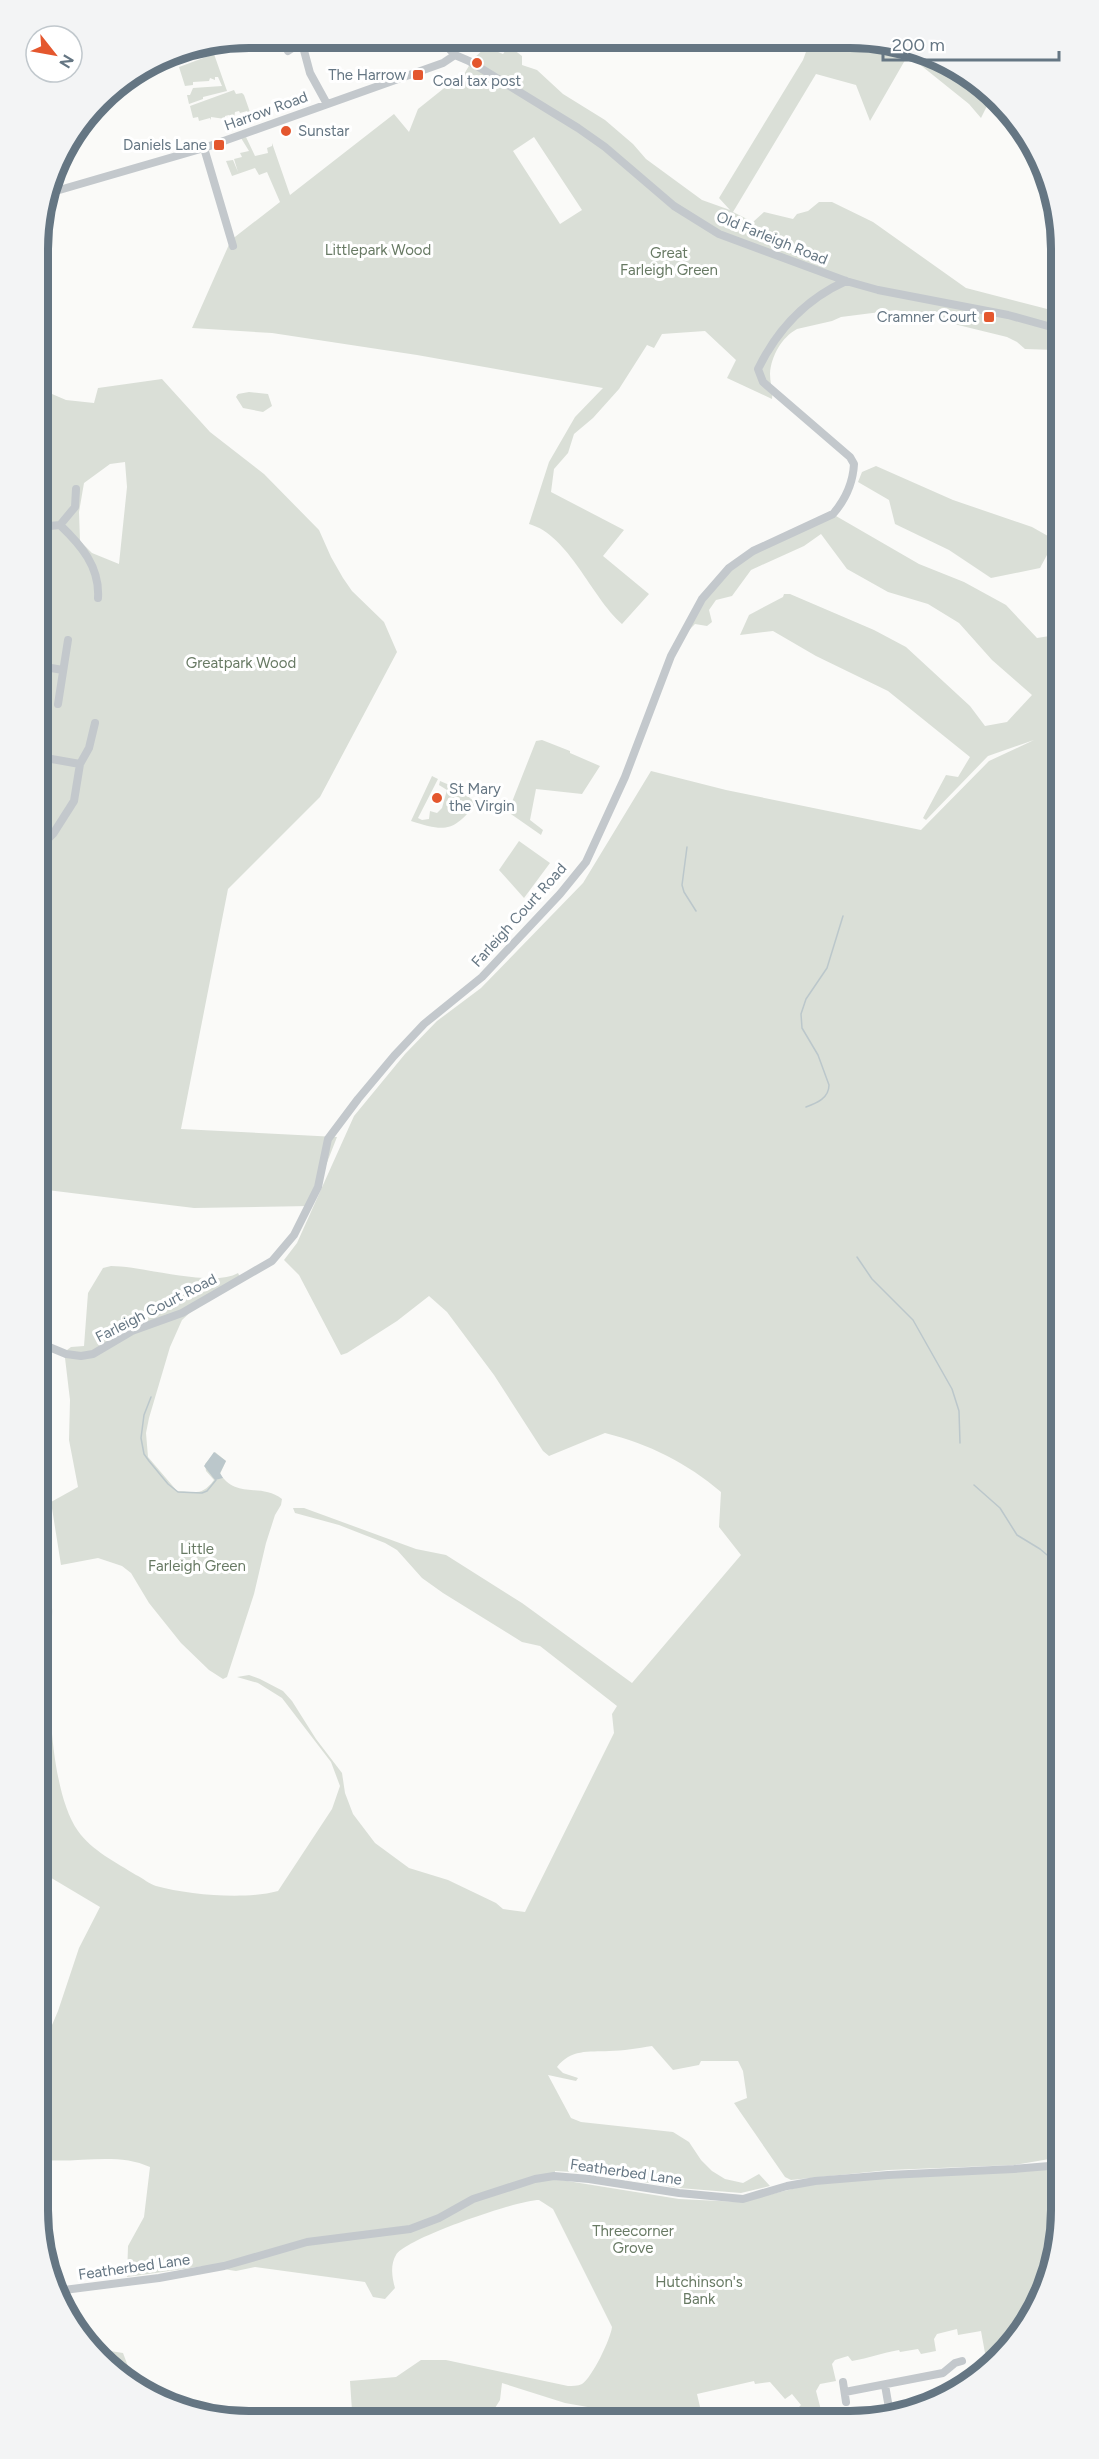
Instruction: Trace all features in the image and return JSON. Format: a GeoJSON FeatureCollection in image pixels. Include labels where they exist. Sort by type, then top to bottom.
{"type":"FeatureCollection","features":[{"type":"Feature","properties":{"kind":"street"},"geometry":{"type":"LineString","coordinates":[[288,51],[293,48]]}},
{"type":"Feature","properties":{"kind":"street"},"geometry":{"type":"LineString","coordinates":[[306,48],[310,73],[323,105]]}},
{"type":"Feature","properties":{"kind":"street","name":"Old Farleigh Road"},"geometry":{"type":"LineString","coordinates":[[448,48],[455,55],[469,61],[578,128],[605,147],[674,206],[719,234],[826,274],[878,290],[1008,315],[1051,327]]}},
{"type":"Feature","properties":{"kind":"street","name":"Harrow Road"},"geometry":{"type":"LineString","coordinates":[[57,191],[204,148],[442,63],[455,55]]}},
{"type":"Feature","properties":{"kind":"street"},"geometry":{"type":"LineString","coordinates":[[204,148],[233,246]]}},
{"type":"Feature","properties":{"kind":"street"},"geometry":{"type":"LineString","coordinates":[[826,274],[830,288]]}},
{"type":"Feature","properties":{"kind":"street","name":"Farleigh Court Road"},"geometry":{"type":"LineString","coordinates":[[48,1346],[66,1354],[81,1356],[93,1354],[132,1332],[182,1312],[272,1261],[294,1235],[318,1187],[328,1139],[358,1099],[424,1024],[482,977],[560,894],[586,862],[617,796],[671,656],[702,599],[729,568],[753,551],[833,514],[842,504],[849,490],[854,464],[850,457],[763,382],[759,376],[759,369],[777,336],[803,307],[830,288],[846,281]]}},
{"type":"Feature","properties":{"kind":"street"},"geometry":{"type":"LineString","coordinates":[[48,526],[60,525],[75,507],[76,489]]}},
{"type":"Feature","properties":{"kind":"street"},"geometry":{"type":"LineString","coordinates":[[60,525],[90,561],[99,586],[98,598]]}},
{"type":"Feature","properties":{"kind":"street"},"geometry":{"type":"LineString","coordinates":[[58,704],[68,640]]}},
{"type":"Feature","properties":{"kind":"street"},"geometry":{"type":"LineString","coordinates":[[48,668],[63,670]]}},
{"type":"Feature","properties":{"kind":"street"},"geometry":{"type":"LineString","coordinates":[[48,839],[74,801],[80,764],[89,748],[95,723]]}},
{"type":"Feature","properties":{"kind":"street"},"geometry":{"type":"LineString","coordinates":[[48,758],[80,764]]}},
{"type":"Feature","properties":{"kind":"street","name":"Featherbed Lane"},"geometry":{"type":"LineString","coordinates":[[64,2290],[159,2278],[224,2266],[307,2242],[410,2229],[439,2218],[473,2199],[535,2179],[554,2176],[743,2199],[787,2186],[815,2181],[1051,2166]]}},
{"type":"Feature","properties":{"kind":"street"},"geometry":{"type":"LineString","coordinates":[[845,2392],[945,2373],[955,2363],[963,2361]]}},
{"type":"Feature","properties":{"kind":"street"},"geometry":{"type":"LineString","coordinates":[[843,2382],[846,2402]]}},
{"type":"Feature","properties":{"kind":"street"},"geometry":{"type":"LineString","coordinates":[[885,2385],[889,2407]]}},
{"type":"Feature","properties":{"kind":"green space"},"geometry":{"type":"Polygon","coordinates":[[[485,48],[503,54],[508,48],[512,48],[522,56],[522,65],[537,70],[563,94],[605,120],[633,144],[646,159],[702,200],[730,210],[719,198],[803,60],[807,48],[877,50],[907,57],[870,121],[856,85],[816,74],[733,212],[753,222],[764,212],[793,219],[797,214],[808,211],[819,202],[832,202],[873,222],[966,288],[1051,310],[1051,350],[1025,349],[1007,337],[942,319],[896,310],[841,317],[797,329],[782,342],[771,367],[772,399],[727,378],[736,360],[705,331],[662,334],[654,348],[647,345],[619,389],[593,418],[574,434],[568,453],[554,469],[551,492],[624,530],[603,556],[649,594],[622,624],[600,599],[568,553],[556,540],[543,530],[529,524],[549,462],[575,417],[603,388],[417,355],[272,333],[192,328],[231,240],[280,202],[267,172],[259,175],[255,168],[232,176],[226,161],[233,160],[238,172],[234,159],[242,157],[240,153],[249,151],[241,138],[246,137],[255,156],[268,153],[267,148],[272,146],[272,143],[290,195],[394,114],[409,132],[418,109],[458,77],[463,76],[473,59],[485,48]],[[534,137],[513,151],[560,224],[582,210],[534,137]]]}},
{"type":"Feature","properties":{"kind":"green space"},"geometry":{"type":"Polygon","coordinates":[[[208,52],[179,64],[178,61],[208,52]]]}},
{"type":"Feature","properties":{"kind":"green space"},"geometry":{"type":"Polygon","coordinates":[[[214,54],[227,91],[203,97],[189,104],[187,95],[190,95],[193,88],[222,86],[218,77],[215,77],[215,80],[210,78],[209,81],[193,82],[193,85],[185,86],[179,67],[214,54]]]}},
{"type":"Feature","properties":{"kind":"green space"},"geometry":{"type":"Polygon","coordinates":[[[912,58],[939,69],[962,82],[988,103],[981,118],[969,104],[912,58]]]}},
{"type":"Feature","properties":{"kind":"green space"},"geometry":{"type":"Polygon","coordinates":[[[234,90],[236,94],[244,95],[251,115],[249,116],[247,111],[240,113],[239,111],[235,112],[234,118],[230,118],[229,115],[225,116],[225,119],[211,117],[211,120],[210,118],[199,121],[198,117],[193,118],[190,106],[234,90]]]}},
{"type":"Feature","properties":{"kind":"green space","name":"Greatpark Wood"},"geometry":{"type":"Polygon","coordinates":[[[162,379],[210,432],[264,474],[319,530],[343,578],[352,591],[384,622],[397,652],[320,797],[228,889],[181,1129],[337,1137],[310,1206],[194,1208],[48,1190],[48,392],[66,400],[94,403],[98,388],[162,379]],[[125,462],[110,464],[84,483],[79,512],[80,541],[92,553],[119,564],[127,487],[125,462]]]}},
{"type":"Feature","properties":{"kind":"green space"},"geometry":{"type":"Polygon","coordinates":[[[249,392],[268,394],[272,406],[263,412],[243,408],[236,397],[238,394],[249,392]]]}},
{"type":"Feature","properties":{"kind":"green space"},"geometry":{"type":"Polygon","coordinates":[[[876,466],[953,500],[1032,527],[1051,538],[1051,547],[1040,568],[991,578],[949,550],[895,524],[889,500],[858,482],[862,472],[876,466]]]}},
{"type":"Feature","properties":{"kind":"green space"},"geometry":{"type":"Polygon","coordinates":[[[836,516],[919,564],[964,582],[1006,605],[1037,638],[1051,636],[1051,2159],[1015,2165],[889,2170],[791,2180],[785,2177],[734,2103],[747,2098],[743,2071],[738,2061],[701,2061],[699,2065],[673,2070],[652,2046],[574,2054],[562,2061],[557,2067],[563,2073],[578,2078],[576,2081],[548,2075],[571,2118],[581,2122],[673,2132],[689,2142],[701,2160],[725,2179],[743,2183],[759,2174],[770,2186],[741,2193],[679,2188],[589,2173],[555,2171],[555,2179],[679,2199],[740,2202],[808,2185],[885,2177],[1051,2169],[1051,2224],[1047,2250],[1036,2287],[1024,2311],[1010,2333],[991,2353],[985,2353],[981,2331],[958,2335],[957,2329],[937,2334],[934,2339],[936,2351],[921,2354],[918,2349],[900,2352],[899,2350],[852,2361],[848,2356],[835,2360],[832,2364],[836,2381],[820,2384],[816,2391],[821,2410],[834,2408],[834,2411],[800,2411],[798,2408],[801,2405],[792,2394],[785,2399],[770,2382],[755,2384],[754,2381],[697,2394],[700,2407],[680,2411],[610,2411],[565,2403],[502,2383],[500,2400],[493,2411],[352,2411],[350,2381],[396,2377],[421,2360],[446,2360],[568,2386],[580,2385],[596,2366],[612,2327],[553,2209],[539,2200],[509,2206],[463,2221],[404,2248],[396,2255],[393,2263],[395,2288],[385,2299],[373,2297],[365,2282],[255,2267],[236,2271],[204,2266],[127,2277],[128,2246],[144,2217],[150,2167],[112,2159],[48,2160],[48,2023],[52,2025],[79,1948],[100,1907],[48,1876],[48,1612],[49,1608],[52,1608],[49,1662],[51,1725],[62,1795],[78,1831],[105,1856],[148,1882],[169,1889],[234,1896],[278,1891],[332,1809],[340,1786],[331,1762],[282,1698],[258,1683],[237,1677],[249,1675],[283,1691],[292,1701],[316,1739],[342,1773],[345,1793],[353,1814],[375,1843],[409,1868],[448,1880],[496,1903],[503,1909],[525,1912],[614,1733],[612,1714],[617,1706],[540,1646],[522,1642],[443,1593],[422,1578],[397,1550],[339,1525],[295,1513],[293,1508],[304,1508],[416,1549],[446,1555],[522,1603],[632,1683],[741,1555],[719,1527],[721,1492],[681,1463],[637,1443],[605,1433],[549,1456],[543,1451],[494,1375],[447,1312],[429,1296],[397,1321],[341,1355],[299,1275],[284,1260],[297,1243],[354,1116],[405,1054],[437,1021],[481,988],[583,883],[651,771],[726,790],[921,830],[989,761],[1034,740],[988,756],[926,820],[923,818],[946,775],[958,777],[970,757],[888,691],[816,656],[773,631],[740,635],[749,615],[783,597],[784,594],[790,594],[874,630],[906,647],[970,706],[985,726],[1007,722],[1032,695],[992,660],[959,623],[928,604],[888,592],[847,569],[821,534],[804,546],[751,570],[732,596],[716,600],[709,610],[712,622],[707,626],[695,624],[686,630],[701,607],[736,566],[758,550],[836,516]]]}},
{"type":"Feature","properties":{"kind":"green space"},"geometry":{"type":"Polygon","coordinates":[[[542,740],[600,766],[582,794],[536,789],[530,820],[543,830],[541,835],[508,812],[536,741],[542,740]]]}},
{"type":"Feature","properties":{"kind":"green space"},"geometry":{"type":"Polygon","coordinates":[[[432,776],[438,779],[418,818],[429,819],[430,811],[437,813],[442,808],[447,790],[439,785],[440,781],[459,789],[476,803],[461,820],[448,827],[432,827],[411,821],[432,776]]]}},
{"type":"Feature","properties":{"kind":"green space"},"geometry":{"type":"Polygon","coordinates":[[[519,841],[550,863],[524,898],[499,870],[519,841]]]}},
{"type":"Feature","properties":{"kind":"green space","name":"Little Farleigh Green"},"geometry":{"type":"Polygon","coordinates":[[[111,1266],[212,1278],[227,1277],[238,1273],[242,1281],[195,1308],[182,1320],[170,1347],[146,1433],[148,1457],[177,1491],[198,1492],[210,1485],[214,1480],[206,1471],[205,1464],[215,1452],[226,1461],[220,1474],[227,1482],[242,1489],[274,1494],[282,1499],[266,1543],[254,1594],[227,1677],[223,1679],[209,1670],[181,1643],[149,1603],[131,1573],[122,1566],[98,1558],[61,1565],[51,1502],[78,1487],[69,1440],[70,1400],[65,1358],[67,1350],[71,1347],[84,1346],[88,1293],[103,1268],[111,1266]]]}},
{"type":"Feature","properties":{"kind":"green space"},"geometry":{"type":"Polygon","coordinates":[[[105,2350],[123,2353],[130,2372],[105,2350]]]}},
{"type":"Feature","properties":{"kind":"shaded area"},"geometry":{"type":"Polygon","coordinates":[[[214,1452],[226,1461],[220,1473],[223,1478],[215,1480],[204,1466],[214,1452]]]}},
{"type":"Feature","properties":{"kind":"waterway"},"geometry":{"type":"LineString","coordinates":[[687,847],[682,885],[696,911]]}},
{"type":"Feature","properties":{"kind":"waterway"},"geometry":{"type":"LineString","coordinates":[[806,1107],[825,1097],[829,1085],[818,1055],[802,1028],[801,1014],[806,999],[827,968],[843,916]]}},
{"type":"Feature","properties":{"kind":"waterway"},"geometry":{"type":"LineString","coordinates":[[857,1257],[872,1279],[913,1320],[952,1389],[959,1411],[960,1443]]}},
{"type":"Feature","properties":{"kind":"waterway"},"geometry":{"type":"LineString","coordinates":[[151,1397],[144,1415],[141,1438],[144,1454],[149,1461],[168,1484],[178,1492],[202,1493],[207,1491],[216,1480]]}},
{"type":"Feature","properties":{"kind":"waterway"},"geometry":{"type":"LineString","coordinates":[[974,1485],[1000,1508],[1017,1535],[1051,1558]]}},
{"type":"Feature","properties":{"kind":"place","name":"Coal tax post"},"geometry":{"type":"Point","coordinates":[477,63]}},
{"type":"Feature","properties":{"kind":"place","name":"The Harrow"},"geometry":{"type":"Point","coordinates":[418,75]}},
{"type":"Feature","properties":{"kind":"place","name":"Sunstar"},"geometry":{"type":"Point","coordinates":[286,131]}},
{"type":"Feature","properties":{"kind":"place","name":"Daniels Lane"},"geometry":{"type":"Point","coordinates":[219,145]}},
{"type":"Feature","properties":{"kind":"place","name":"Cramner Court"},"geometry":{"type":"Point","coordinates":[989,317]}},
{"type":"Feature","properties":{"kind":"place","name":"St Mary the Virgin"},"geometry":{"type":"Point","coordinates":[437,798]}},
{"type":"Feature","properties":{"kind":"park label","name":"Littlepark Wood"},"geometry":{"type":"Point","coordinates":[378,250]}},
{"type":"Feature","properties":{"kind":"park label","name":"Great Farleigh Green"},"geometry":{"type":"Point","coordinates":[669,262]}},
{"type":"Feature","properties":{"kind":"park label","name":"Threecorner Grove"},"geometry":{"type":"Point","coordinates":[633,2240]}},
{"type":"Feature","properties":{"kind":"park label","name":"Hutchinson's Bank"},"geometry":{"type":"Point","coordinates":[699,2290]}}]}
